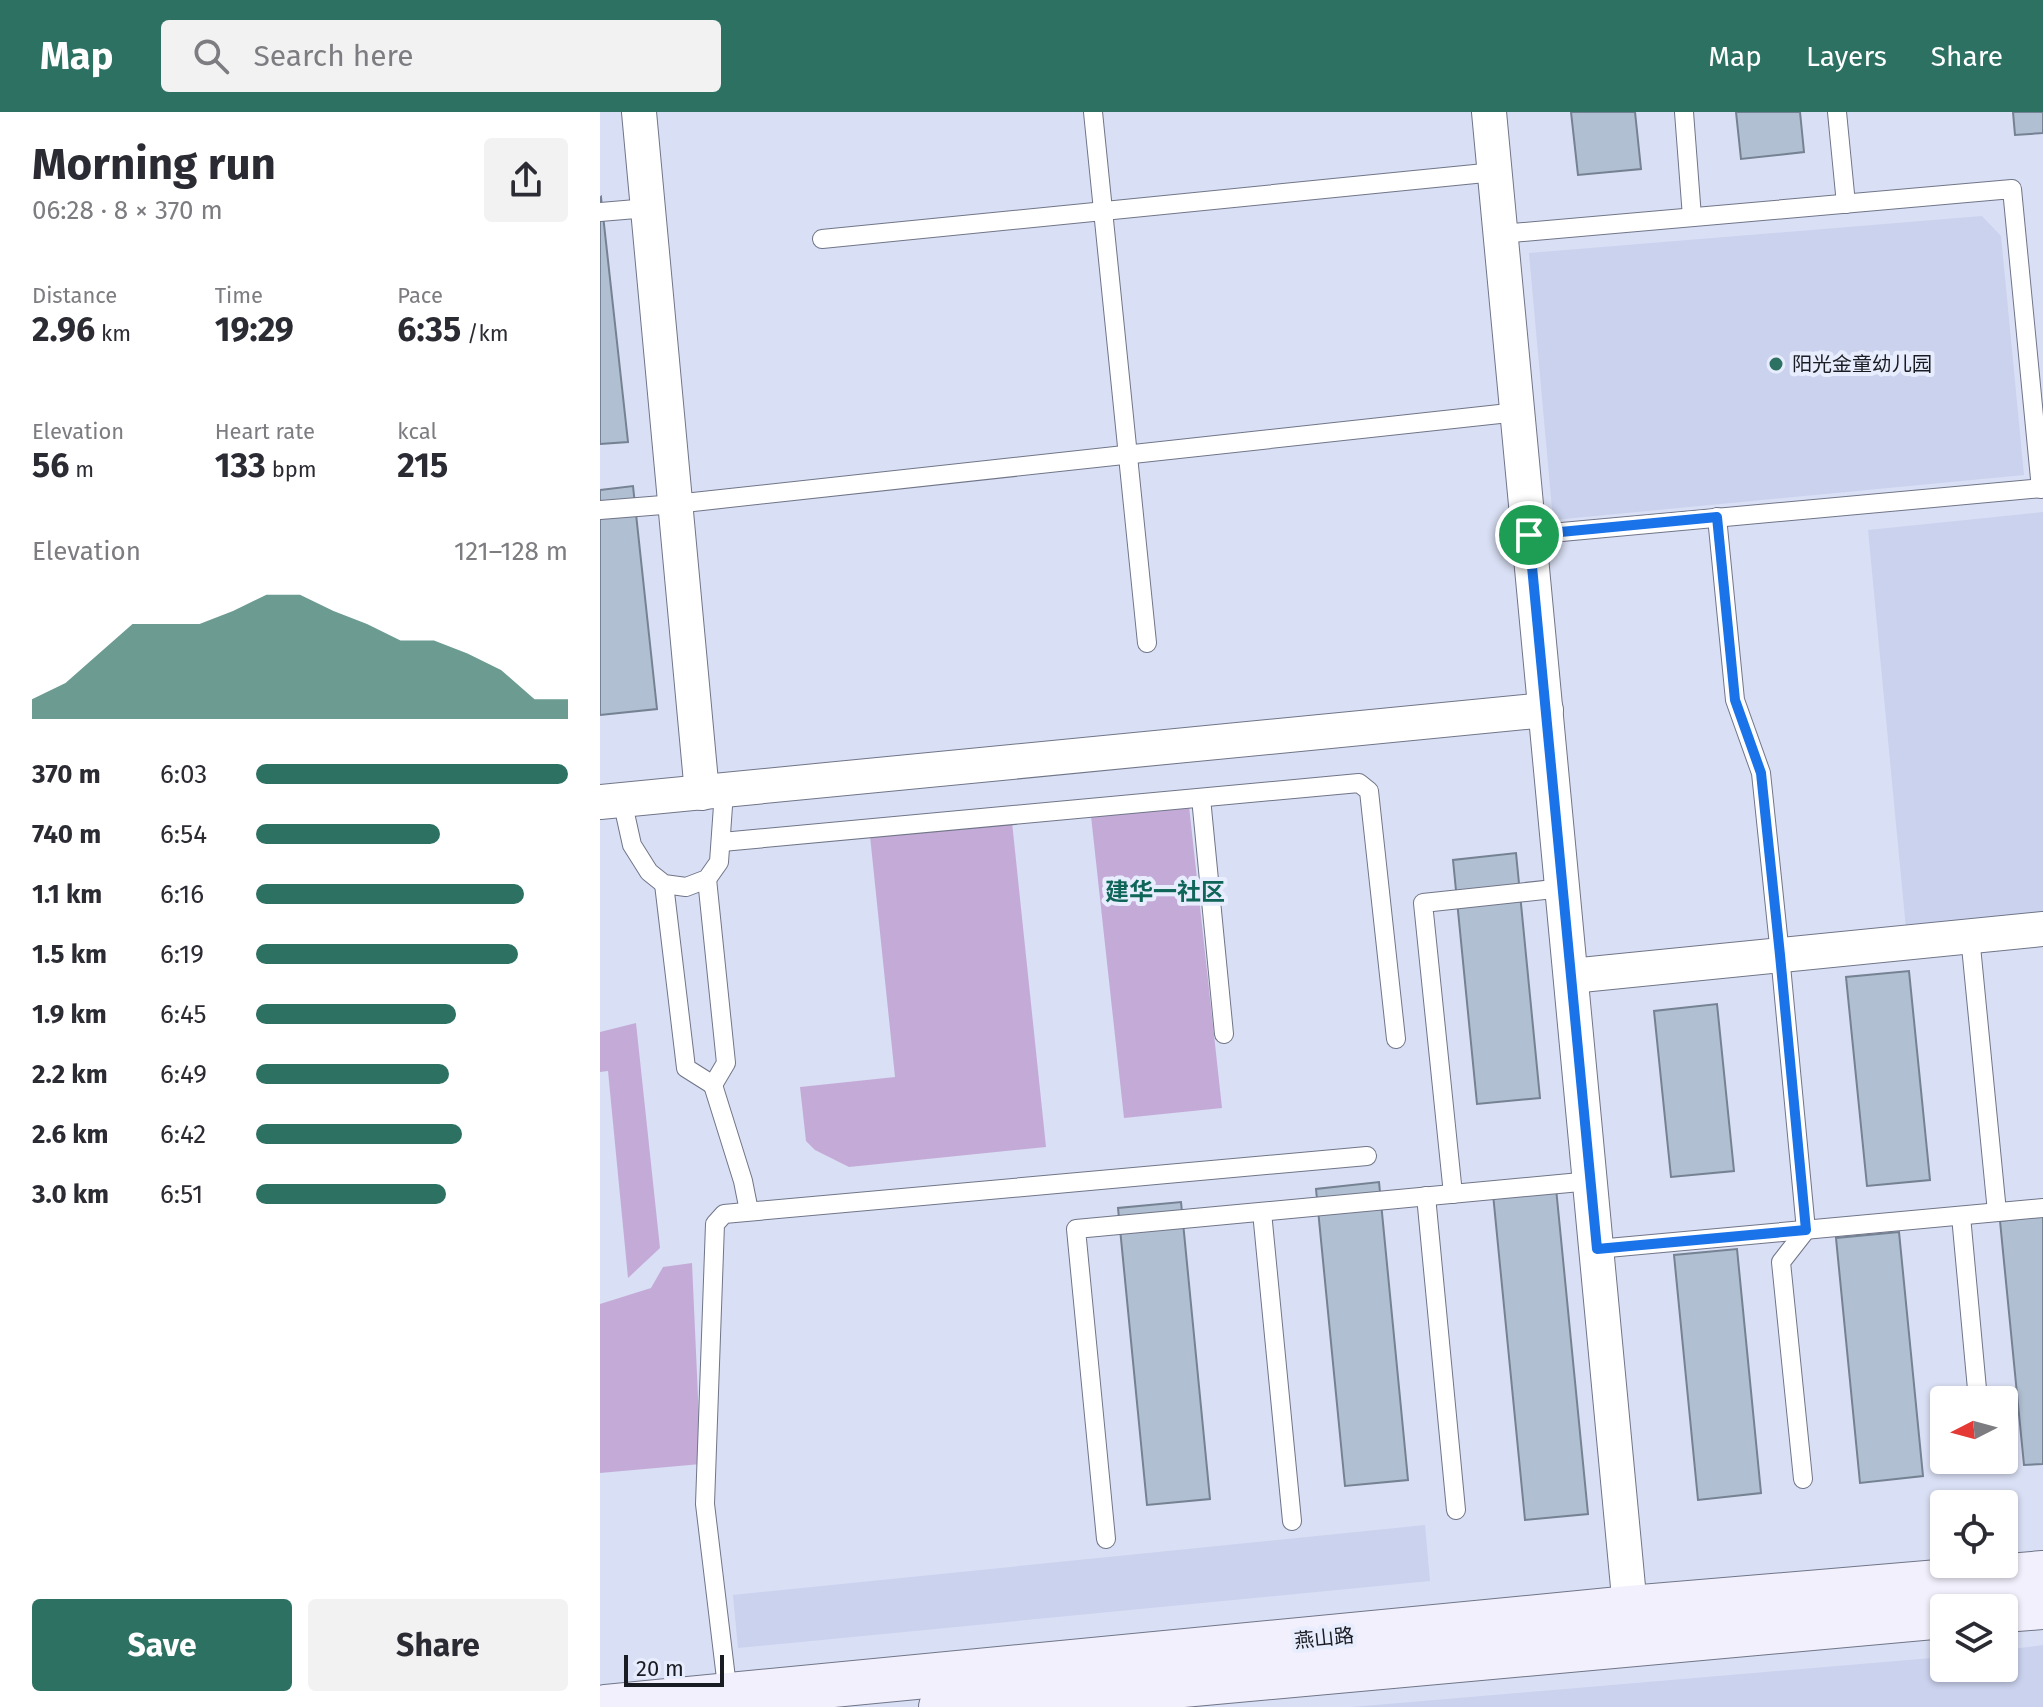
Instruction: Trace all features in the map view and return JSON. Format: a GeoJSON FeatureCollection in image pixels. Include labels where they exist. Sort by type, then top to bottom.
{"type":"FeatureCollection","features":[{"type":"Feature","properties":{"kind":"main road","name":"燕山路"},"geometry":{"type":"LineString","coordinates":[[606,1707],[1630,1608],[2043,1573]]}},
{"type":"Feature","properties":{"kind":"main road"},"geometry":{"type":"LineString","coordinates":[[2018,1609],[2043,1607]]}},
{"type":"Feature","properties":{"kind":"main road","name":"燕山路"},"geometry":{"type":"LineString","coordinates":[[941,1707],[1930,1617]]}},
{"type":"Feature","properties":{"kind":"street"},"geometry":{"type":"LineString","coordinates":[[639,112],[675,504],[713,792]]}},
{"type":"Feature","properties":{"kind":"street"},"geometry":{"type":"LineString","coordinates":[[1489,112],[1630,1608]]}},
{"type":"Feature","properties":{"kind":"street"},"geometry":{"type":"LineString","coordinates":[[611,801],[1546,710]]}},
{"type":"Feature","properties":{"kind":"street"},"geometry":{"type":"LineString","coordinates":[[1571,976],[2043,929]]}},
{"type":"Feature","properties":{"kind":"lane"},"geometry":{"type":"LineString","coordinates":[[1093,112],[1147,643]]}},
{"type":"Feature","properties":{"kind":"lane"},"geometry":{"type":"LineString","coordinates":[[1684,112],[1692,217]]}},
{"type":"Feature","properties":{"kind":"lane"},"geometry":{"type":"LineString","coordinates":[[1837,112],[1846,204]]}},
{"type":"Feature","properties":{"kind":"lane"},"geometry":{"type":"LineString","coordinates":[[822,239],[1495,172]]}},
{"type":"Feature","properties":{"kind":"lane"},"geometry":{"type":"LineString","coordinates":[[1501,234],[2012,189],[2042,488],[1529,535]]}},
{"type":"Feature","properties":{"kind":"lane"},"geometry":{"type":"LineString","coordinates":[[600,212],[648,208]]}},
{"type":"Feature","properties":{"kind":"lane"},"geometry":{"type":"LineString","coordinates":[[600,510],[1518,412]]}},
{"type":"Feature","properties":{"kind":"lane"},"geometry":{"type":"LineString","coordinates":[[1717,517],[1735,700],[1761,773],[1806,1230],[1781,1262],[1803,1479]]}},
{"type":"Feature","properties":{"kind":"lane"},"geometry":{"type":"LineString","coordinates":[[722,842],[1359,783],[1369,791],[1396,1039]]}},
{"type":"Feature","properties":{"kind":"lane"},"geometry":{"type":"LineString","coordinates":[[611,801],[649,872],[664,884],[686,887],[707,879],[719,862],[722,842],[713,792]]}},
{"type":"Feature","properties":{"kind":"lane"},"geometry":{"type":"LineString","coordinates":[[1201,798],[1224,1034]]}},
{"type":"Feature","properties":{"kind":"lane"},"geometry":{"type":"LineString","coordinates":[[707,879],[726,1063],[713,1085]]}},
{"type":"Feature","properties":{"kind":"lane"},"geometry":{"type":"LineString","coordinates":[[664,884],[686,1068],[713,1085],[743,1181],[749,1211]]}},
{"type":"Feature","properties":{"kind":"lane"},"geometry":{"type":"LineString","coordinates":[[1453,1194],[1423,903],[1563,888]]}},
{"type":"Feature","properties":{"kind":"lane"},"geometry":{"type":"LineString","coordinates":[[1970,936],[1997,1212]]}},
{"type":"Feature","properties":{"kind":"lane"},"geometry":{"type":"LineString","coordinates":[[728,1695],[705,1504],[715,1224],[724,1214],[1367,1156]]}},
{"type":"Feature","properties":{"kind":"lane"},"geometry":{"type":"LineString","coordinates":[[1106,1539],[1076,1229],[1591,1181]]}},
{"type":"Feature","properties":{"kind":"lane"},"geometry":{"type":"LineString","coordinates":[[1426,1196],[1456,1510]]}},
{"type":"Feature","properties":{"kind":"lane"},"geometry":{"type":"LineString","coordinates":[[1597,1249],[2043,1208]]}},
{"type":"Feature","properties":{"kind":"lane"},"geometry":{"type":"LineString","coordinates":[[1262,1212],[1292,1521]]}},
{"type":"Feature","properties":{"kind":"lane"},"geometry":{"type":"LineString","coordinates":[[1961,1216],[1977,1386]]}},
{"type":"Feature","properties":{"kind":"shaded area","name":"阳光金童幼儿园"},"geometry":{"type":"Polygon","coordinates":[[[1982,216],[2001,236],[2024,475],[1553,520],[1529,253],[1982,216]]]}},
{"type":"Feature","properties":{"kind":"shaded area"},"geometry":{"type":"Polygon","coordinates":[[[2043,512],[2043,915],[1906,929],[1868,530],[2043,512]]]}},
{"type":"Feature","properties":{"kind":"shaded area"},"geometry":{"type":"Polygon","coordinates":[[[1189,806],[1222,1108],[1124,1118],[1091,816],[1189,806]]]}},
{"type":"Feature","properties":{"kind":"shaded area"},"geometry":{"type":"Polygon","coordinates":[[[1012,822],[1046,1147],[849,1167],[815,1150],[806,1141],[800,1087],[895,1077],[870,836],[1012,822]]]}},
{"type":"Feature","properties":{"kind":"shaded area"},"geometry":{"type":"Polygon","coordinates":[[[636,1023],[660,1248],[628,1278],[608,1071],[600,1072],[600,1032],[636,1023]]]}},
{"type":"Feature","properties":{"kind":"shaded area"},"geometry":{"type":"Polygon","coordinates":[[[692,1263],[701,1464],[600,1473],[600,1304],[651,1288],[663,1267],[692,1263]]]}},
{"type":"Feature","properties":{"kind":"shaded area"},"geometry":{"type":"Polygon","coordinates":[[[1425,1525],[1430,1581],[738,1648],[733,1595],[1425,1525]]]}},
{"type":"Feature","properties":{"kind":"shaded area"},"geometry":{"type":"Polygon","coordinates":[[[2043,1645],[2043,1707],[1352,1707],[1930,1658],[1930,1682],[2018,1682],[2018,1648],[2043,1645]]]}},
{"type":"Feature","properties":{"kind":"building"},"geometry":{"type":"Polygon","coordinates":[[[1571,112],[1635,112],[1641,169],[1578,175],[1571,112]]]}},
{"type":"Feature","properties":{"kind":"building"},"geometry":{"type":"Polygon","coordinates":[[[1736,112],[1800,112],[1804,152],[1741,159],[1736,112]]]}},
{"type":"Feature","properties":{"kind":"building"},"geometry":{"type":"Polygon","coordinates":[[[2013,112],[2043,112],[2043,133],[2015,135],[2013,112]]]}},
{"type":"Feature","properties":{"kind":"building"},"geometry":{"type":"Polygon","coordinates":[[[600,198],[628,442],[600,444],[600,198]]]}},
{"type":"Feature","properties":{"kind":"building"},"geometry":{"type":"Polygon","coordinates":[[[633,486],[657,709],[600,715],[600,490],[633,486]]]}},
{"type":"Feature","properties":{"kind":"building"},"geometry":{"type":"Polygon","coordinates":[[[1516,853],[1540,1098],[1477,1104],[1453,860],[1516,853]]]}},
{"type":"Feature","properties":{"kind":"building"},"geometry":{"type":"Polygon","coordinates":[[[1909,971],[1930,1180],[1867,1186],[1846,977],[1909,971]]]}},
{"type":"Feature","properties":{"kind":"building"},"geometry":{"type":"Polygon","coordinates":[[[1717,1004],[1734,1171],[1671,1177],[1654,1011],[1717,1004]]]}},
{"type":"Feature","properties":{"kind":"building"},"geometry":{"type":"Polygon","coordinates":[[[1379,1182],[1408,1480],[1345,1486],[1316,1189],[1379,1182]]]}},
{"type":"Feature","properties":{"kind":"building"},"geometry":{"type":"Polygon","coordinates":[[[1556,1188],[1588,1514],[1525,1520],[1493,1194],[1556,1188]]]}},
{"type":"Feature","properties":{"kind":"building"},"geometry":{"type":"Polygon","coordinates":[[[1181,1202],[1210,1499],[1147,1505],[1118,1208],[1181,1202]]]}},
{"type":"Feature","properties":{"kind":"building"},"geometry":{"type":"Polygon","coordinates":[[[2043,1216],[2043,1464],[2024,1465],[2000,1221],[2043,1216]]]}},
{"type":"Feature","properties":{"kind":"building"},"geometry":{"type":"Polygon","coordinates":[[[1899,1232],[1923,1476],[1860,1483],[1836,1238],[1899,1232]]]}},
{"type":"Feature","properties":{"kind":"building"},"geometry":{"type":"Polygon","coordinates":[[[1737,1249],[1761,1493],[1698,1500],[1674,1255],[1737,1249]]]}},
{"type":"Feature","properties":{"kind":"place","name":"阳光金童幼儿园"},"geometry":{"type":"Point","coordinates":[1776,364]}},
{"type":"Feature","properties":{"kind":"district","name":"建华一社区"},"geometry":{"type":"Point","coordinates":[1165,892]}},
{"type":"Feature","properties":{"kind":"route"},"geometry":{"type":"LineString","coordinates":[[1717,517],[1735,700],[1761,773],[1806,1230],[1597,1249],[1529,535],[1717,517]]}}]}
